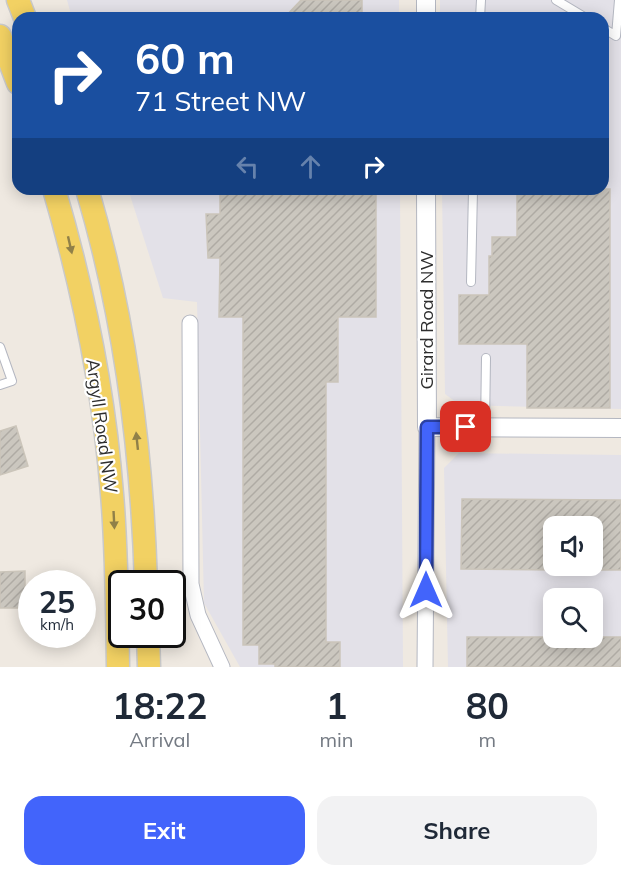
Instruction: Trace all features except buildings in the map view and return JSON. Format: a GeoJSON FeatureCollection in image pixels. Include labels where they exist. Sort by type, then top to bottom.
{"type":"FeatureCollection","features":[{"type":"Feature","properties":{"kind":"main road"},"geometry":{"type":"LineString","coordinates":[[0,36],[12,67]]}},
{"type":"Feature","properties":{"kind":"main road","name":"Argyll Road NW"},"geometry":{"type":"LineString","coordinates":[[56,195],[81,295],[105,429],[112,494],[118,667]]}},
{"type":"Feature","properties":{"kind":"main road","name":"Argyll Road NW"},"geometry":{"type":"LineString","coordinates":[[89,195],[109,271],[126,360],[142,488],[145,570]]}},
{"type":"Feature","properties":{"kind":"main road"},"geometry":{"type":"LineString","coordinates":[[148,648],[148,667]]}},
{"type":"Feature","properties":{"kind":"street","name":"Girard Road NW"},"geometry":{"type":"LineString","coordinates":[[425,667],[426,195]]}},
{"type":"Feature","properties":{"kind":"street"},"geometry":{"type":"LineString","coordinates":[[190,323],[191,584],[198,615],[222,667]]}},
{"type":"Feature","properties":{"kind":"street"},"geometry":{"type":"LineString","coordinates":[[427,427],[621,428]]}},
{"type":"Feature","properties":{"kind":"lane"},"geometry":{"type":"LineString","coordinates":[[556,0],[576,12]]}},
{"type":"Feature","properties":{"kind":"lane"},"geometry":{"type":"LineString","coordinates":[[609,32],[616,36],[619,0]]}},
{"type":"Feature","properties":{"kind":"lane"},"geometry":{"type":"LineString","coordinates":[[471,282],[473,195]]}},
{"type":"Feature","properties":{"kind":"lane"},"geometry":{"type":"LineString","coordinates":[[0,347],[12,381],[0,385]]}},
{"type":"Feature","properties":{"kind":"lane"},"geometry":{"type":"LineString","coordinates":[[485,427],[486,358]]}},
{"type":"Feature","properties":{"kind":"shaded area"},"geometry":{"type":"Polygon","coordinates":[[[67,0],[399,0],[399,12],[70,12],[67,0]]]}},
{"type":"Feature","properties":{"kind":"shaded area"},"geometry":{"type":"Polygon","coordinates":[[[440,0],[621,0],[621,409],[460,405],[445,394],[442,195],[609,195],[609,12],[440,12],[440,0]]]}},
{"type":"Feature","properties":{"kind":"shaded area"},"geometry":{"type":"Polygon","coordinates":[[[130,195],[400,195],[403,667],[240,667],[204,603],[197,302],[163,298],[130,195]]]}},
{"type":"Feature","properties":{"kind":"shaded area"},"geometry":{"type":"Polygon","coordinates":[[[459,453],[621,455],[621,667],[448,667],[444,468],[459,453]]]}},
{"type":"Feature","properties":{"kind":"route"},"geometry":{"type":"LineString","coordinates":[[426,590],[427,427],[466,427]]}}]}
